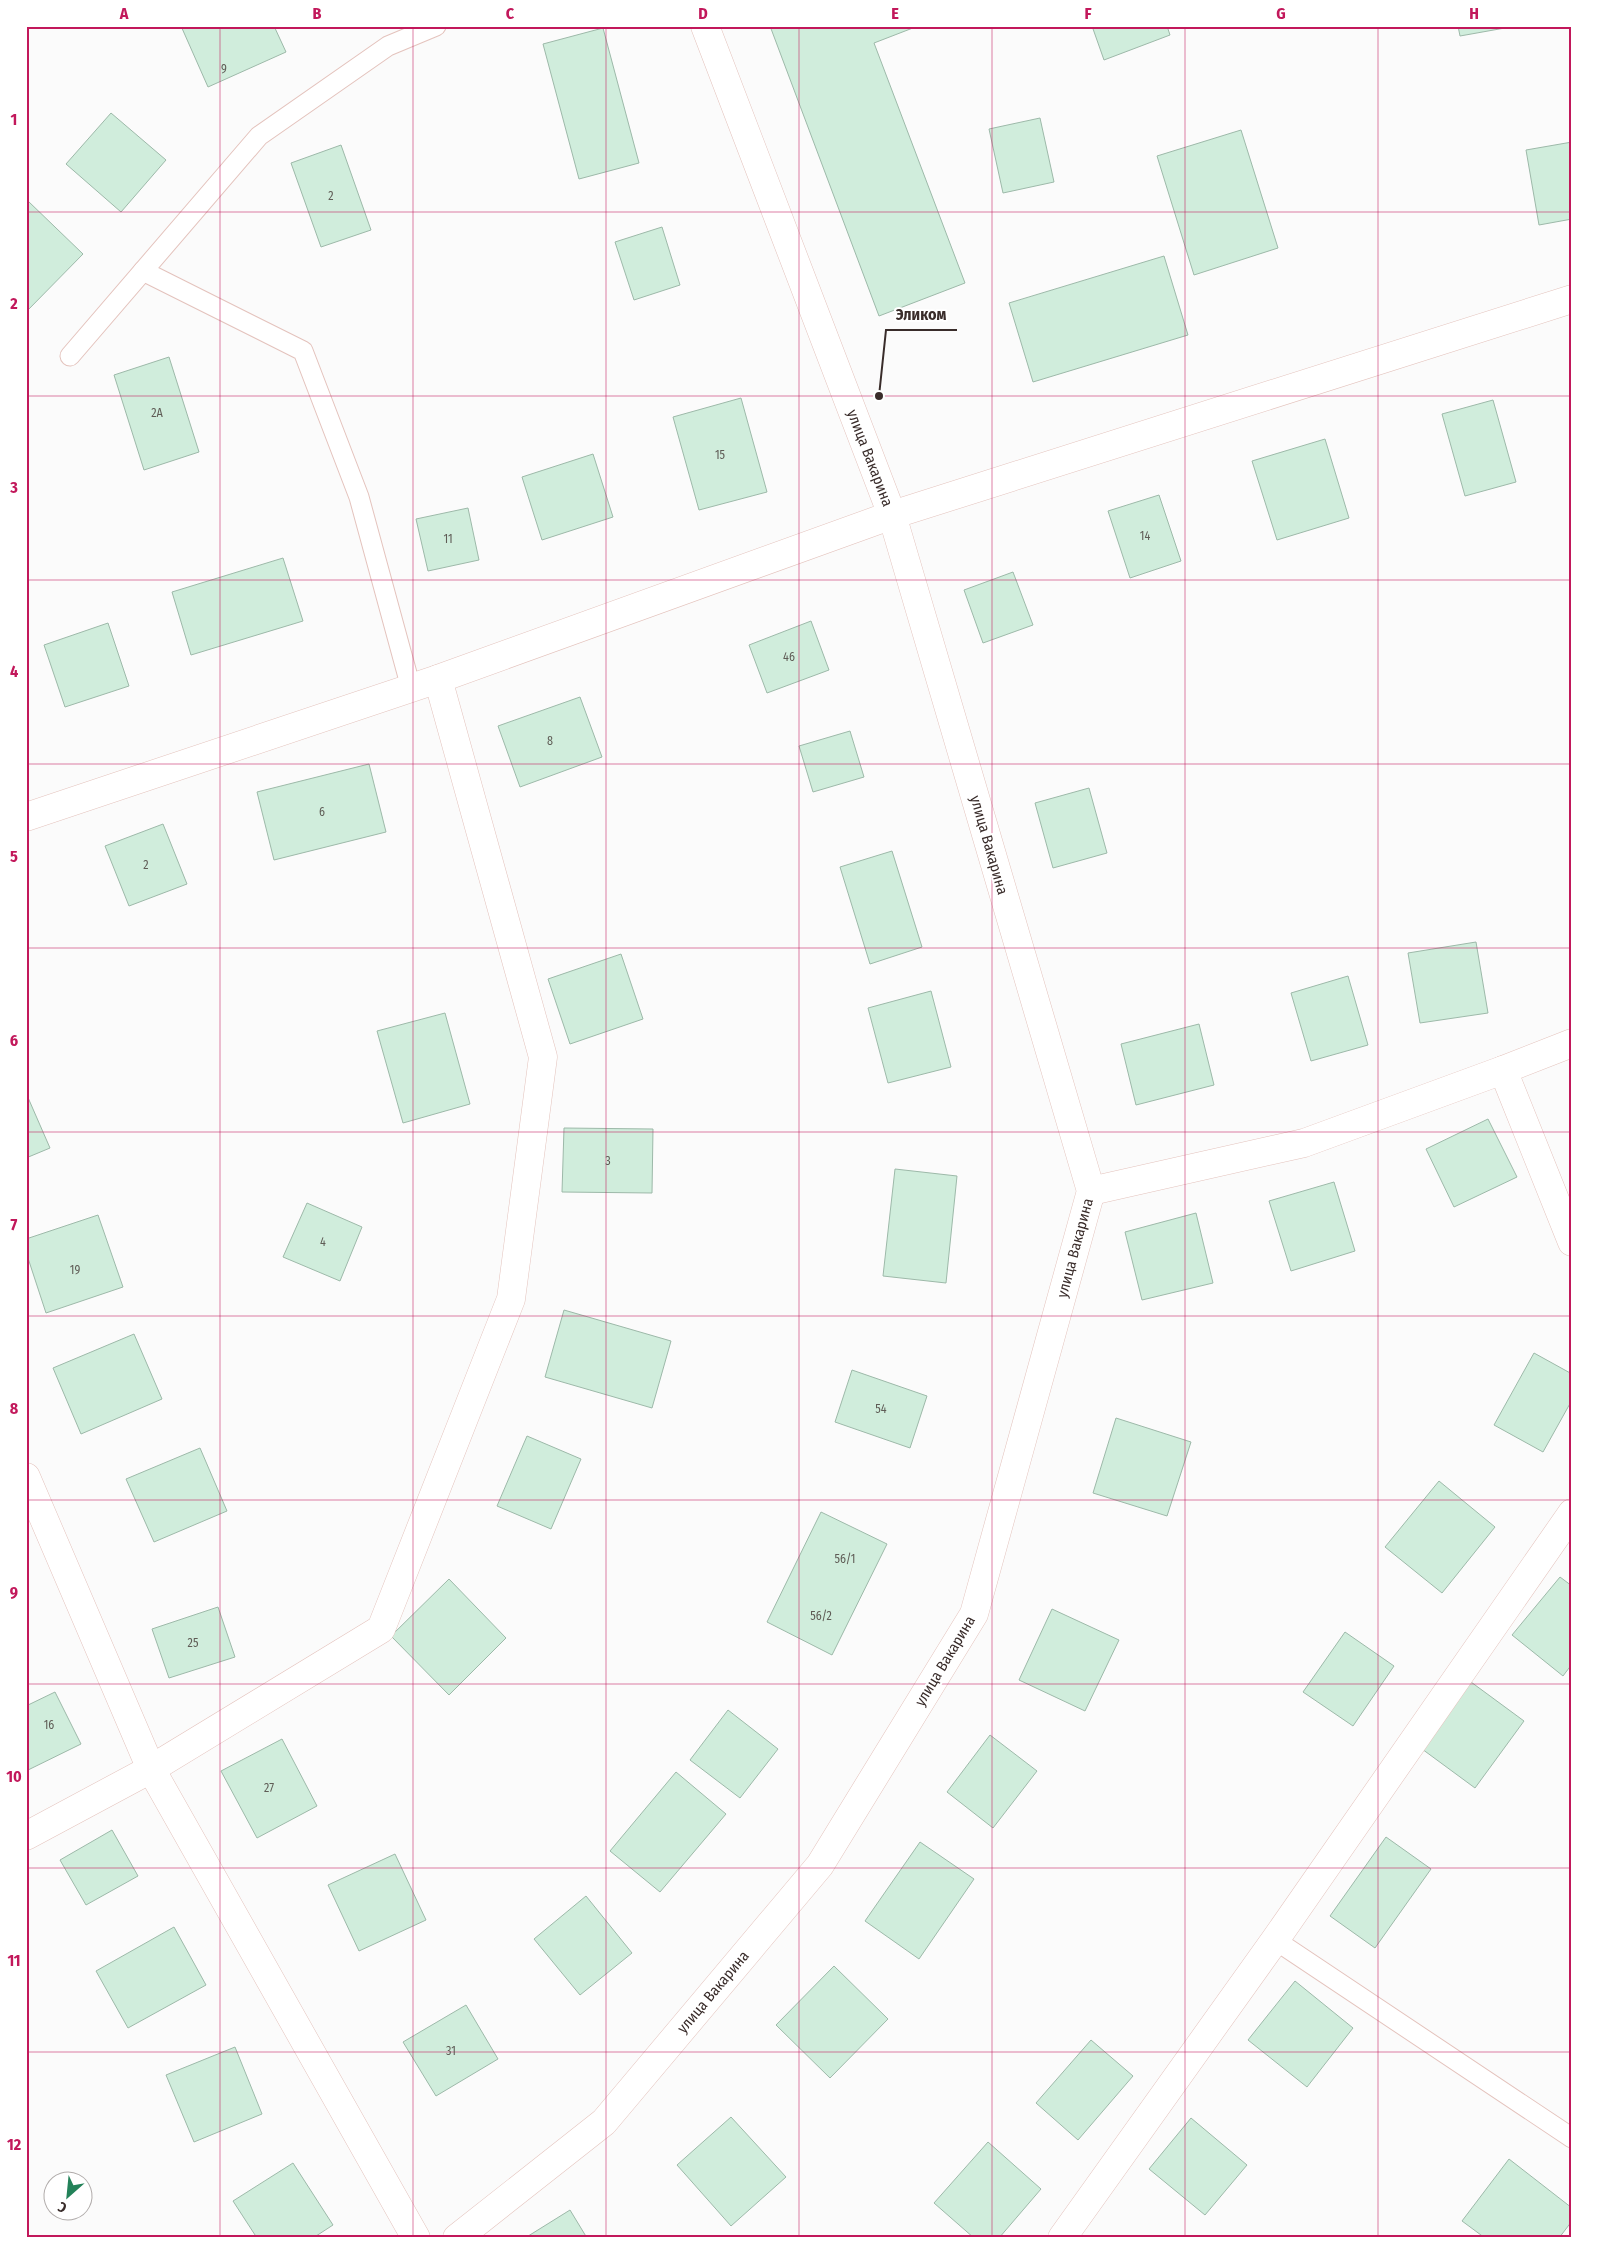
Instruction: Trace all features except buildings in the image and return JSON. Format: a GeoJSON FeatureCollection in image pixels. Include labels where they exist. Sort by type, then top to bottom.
{"type":"FeatureCollection","features":[{"type":"Feature","properties":{"kind":"street","name":"улица Вакарина"},"geometry":{"type":"LineString","coordinates":[[456,2238],[604,2122],[820,1865],[974,1614],[1091,1191],[892,515],[704,26]]}},
{"type":"Feature","properties":{"kind":"street"},"geometry":{"type":"LineString","coordinates":[[26,817],[438,679],[892,515],[1572,300]]}},
{"type":"Feature","properties":{"kind":"street"},"geometry":{"type":"LineString","coordinates":[[26,1836],[151,1769],[381,1629],[510,1299],[542,1057],[438,679]]}},
{"type":"Feature","properties":{"kind":"street"},"geometry":{"type":"LineString","coordinates":[[1091,1191],[1304,1143],[1504,1070],[1572,1043]]}},
{"type":"Feature","properties":{"kind":"street"},"geometry":{"type":"LineString","coordinates":[[1504,1070],[1572,1242]]}},
{"type":"Feature","properties":{"kind":"street"},"geometry":{"type":"LineString","coordinates":[[26,1477],[151,1769],[416,2238]]}},
{"type":"Feature","properties":{"kind":"street"},"geometry":{"type":"LineString","coordinates":[[1062,2238],[1275,1940],[1572,1513]]}},
{"type":"Feature","properties":{"kind":"lane"},"geometry":{"type":"LineString","coordinates":[[70,356],[259,136],[388,46],[436,26]]}},
{"type":"Feature","properties":{"kind":"lane"},"geometry":{"type":"LineString","coordinates":[[143,270],[303,351],[359,497],[411,688]]}},
{"type":"Feature","properties":{"kind":"lane"},"geometry":{"type":"LineString","coordinates":[[1275,1940],[1572,2138]]}},
{"type":"Feature","properties":{"kind":"place","name":"Эликом"},"geometry":{"type":"Point","coordinates":[879,396]}}]}
